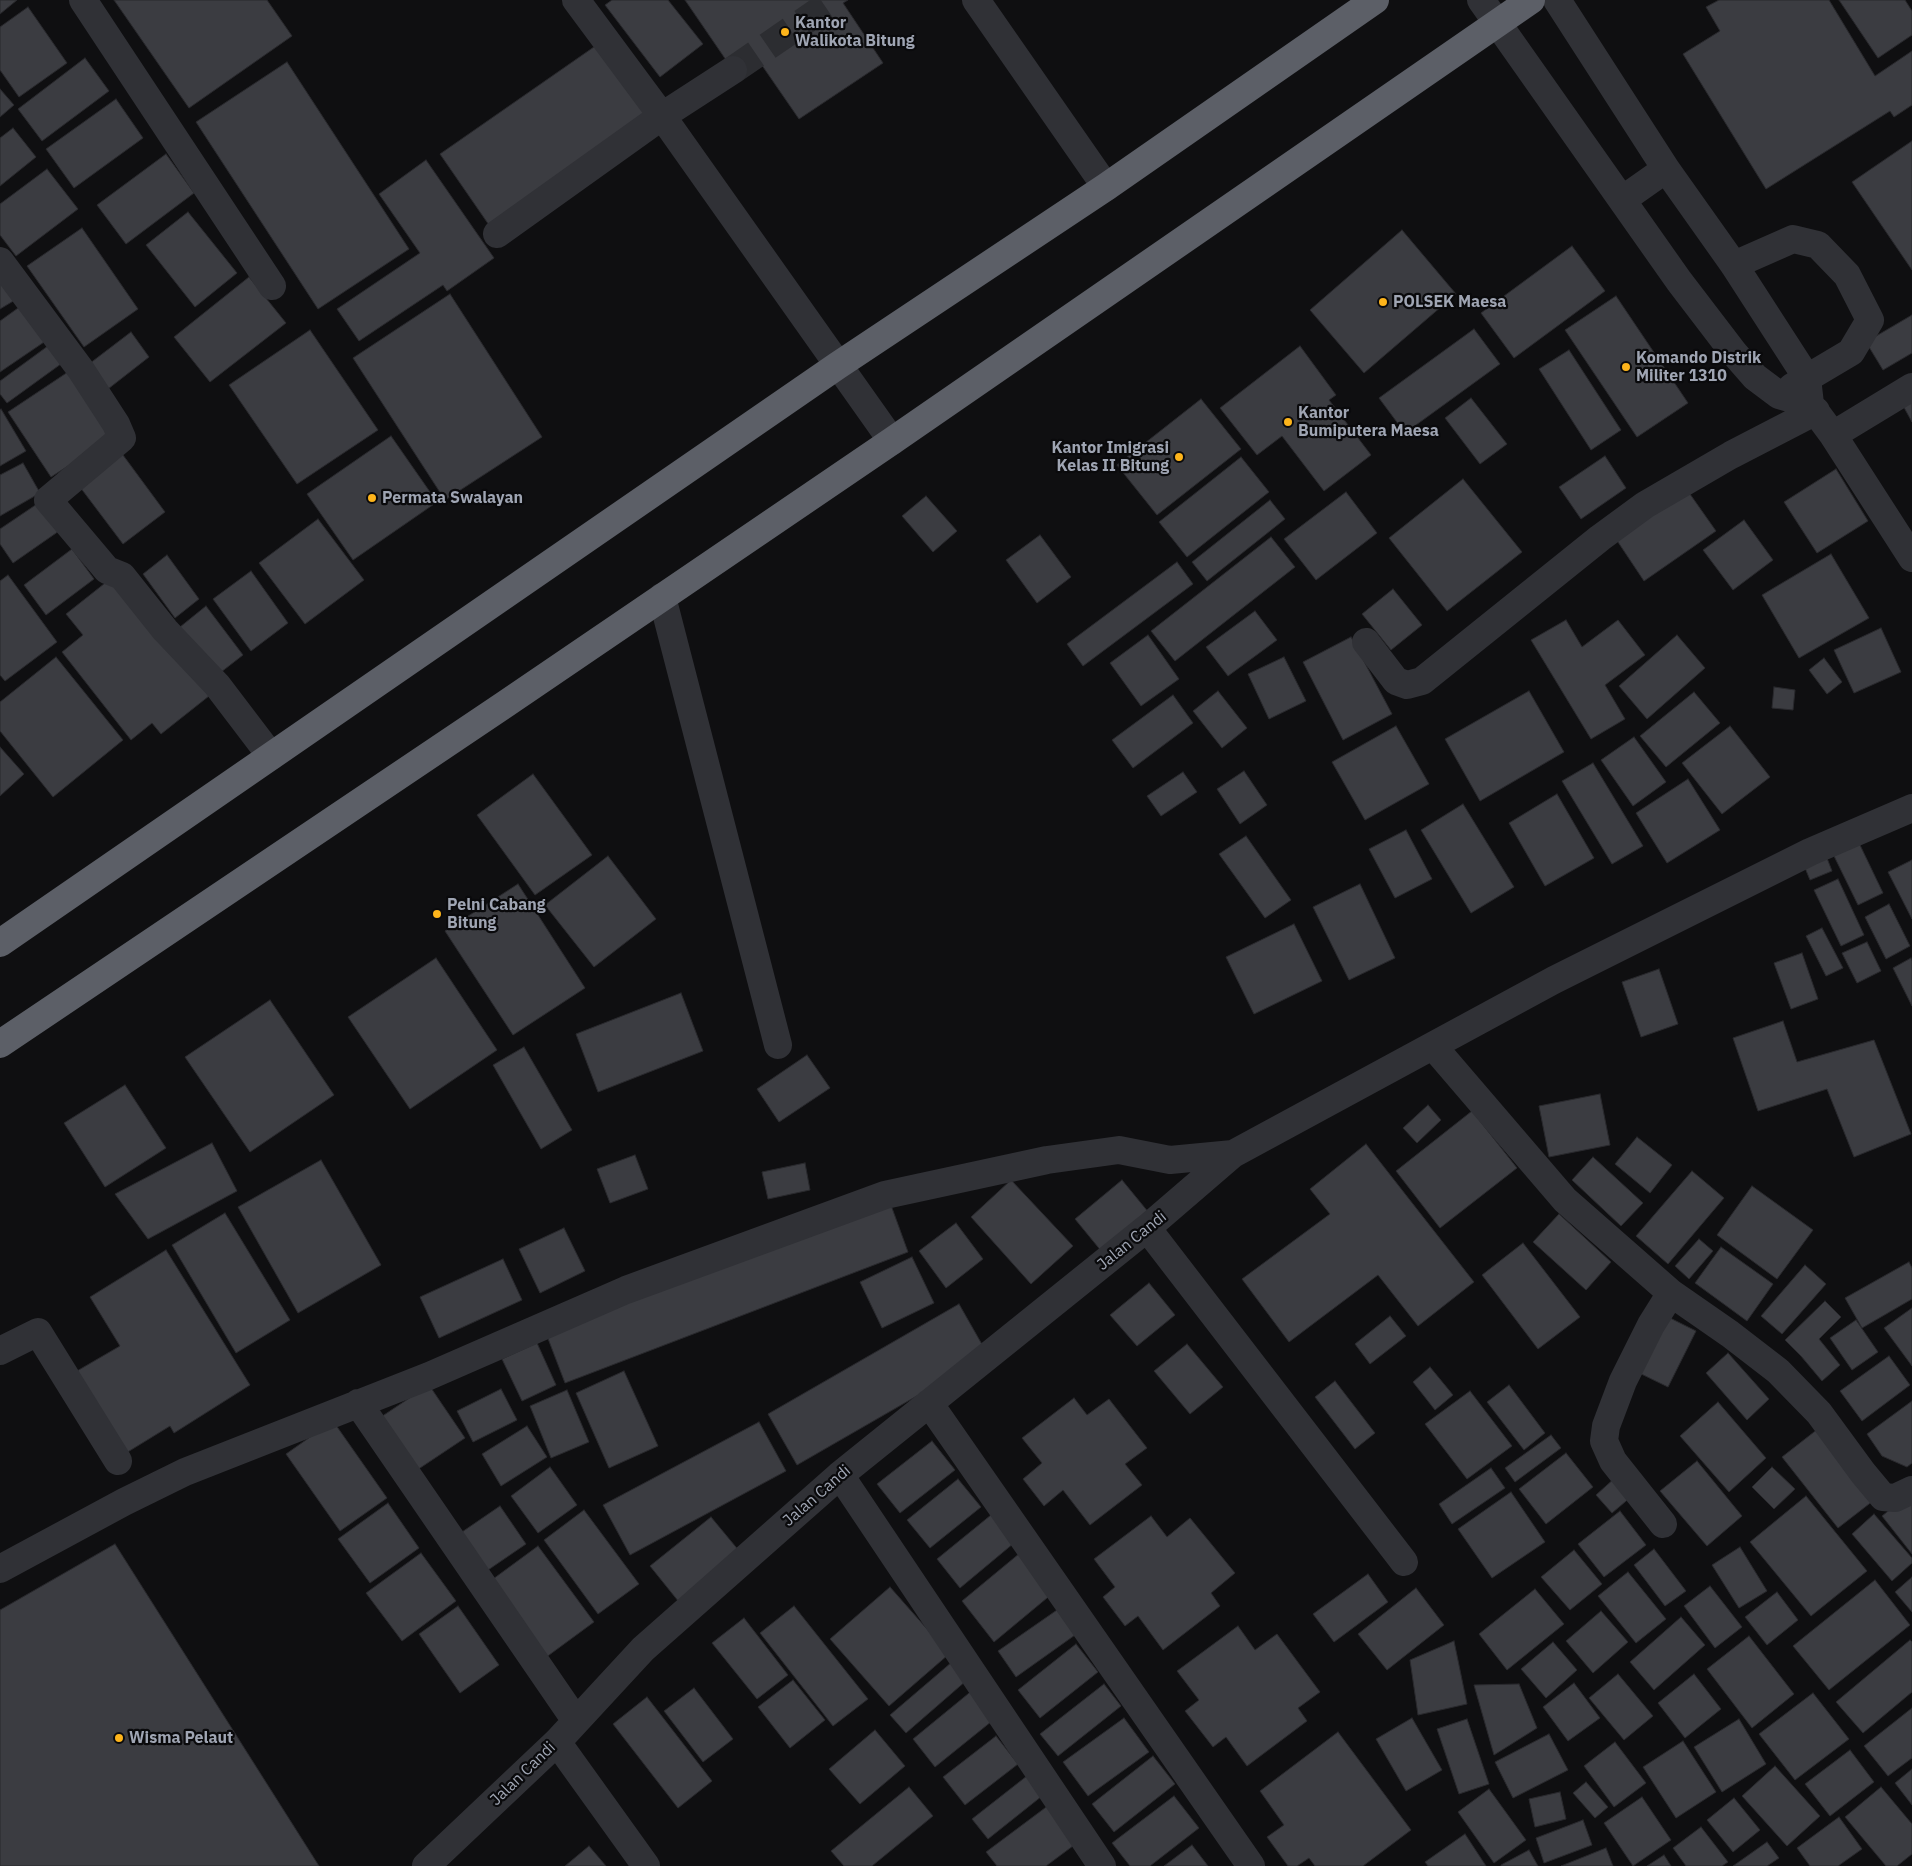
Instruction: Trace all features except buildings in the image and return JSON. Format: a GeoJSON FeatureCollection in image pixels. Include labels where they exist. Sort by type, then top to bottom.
{"type":"FeatureCollection","features":[{"type":"Feature","properties":{"kind":"highway"},"geometry":{"type":"LineString","coordinates":[[0,943],[837,366],[1106,187],[1375,0]]}},
{"type":"Feature","properties":{"kind":"highway"},"geometry":{"type":"LineString","coordinates":[[0,1044],[892,441],[1531,0]]}},
{"type":"Feature","properties":{"kind":"street"},"geometry":{"type":"LineString","coordinates":[[83,0],[272,286]]}},
{"type":"Feature","properties":{"kind":"street"},"geometry":{"type":"LineString","coordinates":[[576,0],[662,116],[837,366],[892,441]]}},
{"type":"Feature","properties":{"kind":"street"},"geometry":{"type":"LineString","coordinates":[[976,0],[1106,187]]}},
{"type":"Feature","properties":{"kind":"street"},"geometry":{"type":"LineString","coordinates":[[1481,0],[1679,281],[1734,353],[1755,376],[1779,395],[1811,397]]}},
{"type":"Feature","properties":{"kind":"street"},"geometry":{"type":"LineString","coordinates":[[1557,0],[1666,169],[1734,265],[1833,435],[1912,558]]}},
{"type":"Feature","properties":{"kind":"street"},"geometry":{"type":"LineString","coordinates":[[497,234],[662,116],[733,70]]}},
{"type":"Feature","properties":{"kind":"street"},"geometry":{"type":"LineString","coordinates":[[1622,200],[1666,169]]}},
{"type":"Feature","properties":{"kind":"street"},"geometry":{"type":"LineString","coordinates":[[1366,642],[1396,681],[1407,685],[1422,682],[1600,538],[1645,505],[1731,455],[1811,397],[1851,352],[1870,320],[1847,275],[1818,245],[1792,239],[1734,265]]}},
{"type":"Feature","properties":{"kind":"street"},"geometry":{"type":"LineString","coordinates":[[0,261],[81,370],[116,424],[122,438],[48,500],[106,570],[122,576],[165,630],[217,685],[271,756]]}},
{"type":"Feature","properties":{"kind":"street"},"geometry":{"type":"LineString","coordinates":[[1833,435],[1912,387]]}},
{"type":"Feature","properties":{"kind":"street"},"geometry":{"type":"LineString","coordinates":[[662,597],[778,1045]]}},
{"type":"Feature","properties":{"kind":"street"},"geometry":{"type":"LineString","coordinates":[[0,1569],[124,1502],[185,1472],[429,1376],[626,1290],[885,1195],[1047,1160],[1118,1150],[1170,1160],[1234,1154],[1554,980],[1810,852],[1912,808]]}},
{"type":"Feature","properties":{"kind":"street"},"geometry":{"type":"LineString","coordinates":[[1433,1046],[1564,1200],[1671,1294],[1730,1334],[1778,1371],[1819,1413],[1883,1497],[1895,1498],[1912,1490]]}},
{"type":"Feature","properties":{"kind":"street","name":"Jalan Candi"},"geometry":{"type":"LineString","coordinates":[[426,1866],[557,1742],[642,1649],[840,1475],[1147,1228],[1234,1154]]}},
{"type":"Feature","properties":{"kind":"street"},"geometry":{"type":"LineString","coordinates":[[1147,1228],[1404,1562]]}},
{"type":"Feature","properties":{"kind":"street"},"geometry":{"type":"LineString","coordinates":[[1662,1524],[1613,1461],[1604,1441],[1606,1426],[1623,1380],[1651,1325],[1671,1294]]}},
{"type":"Feature","properties":{"kind":"street"},"geometry":{"type":"LineString","coordinates":[[0,1351],[38,1332],[118,1461]]}},
{"type":"Feature","properties":{"kind":"street"},"geometry":{"type":"LineString","coordinates":[[358,1403],[576,1721]]}},
{"type":"Feature","properties":{"kind":"street"},"geometry":{"type":"LineString","coordinates":[[929,1404],[1251,1866]]}},
{"type":"Feature","properties":{"kind":"street"},"geometry":{"type":"LineString","coordinates":[[840,1475],[1102,1866]]}},
{"type":"Feature","properties":{"kind":"street"},"geometry":{"type":"LineString","coordinates":[[557,1742],[646,1866]]}},
{"type":"Feature","properties":{"kind":"tunnel"},"geometry":{"type":"LineString","coordinates":[[733,70],[835,0]]}},
{"type":"Feature","properties":{"kind":"place","name":"Kantor Walikota Bitung"},"geometry":{"type":"Point","coordinates":[785,32]}},
{"type":"Feature","properties":{"kind":"place","name":"POLSEK Maesa"},"geometry":{"type":"Point","coordinates":[1383,302]}},
{"type":"Feature","properties":{"kind":"place","name":"Komando Distrik Militer 1310"},"geometry":{"type":"Point","coordinates":[1626,367]}},
{"type":"Feature","properties":{"kind":"place","name":"Kantor Bumiputera Maesa"},"geometry":{"type":"Point","coordinates":[1288,422]}},
{"type":"Feature","properties":{"kind":"place","name":"Kantor Imigrasi Kelas II Bitung"},"geometry":{"type":"Point","coordinates":[1179,457]}},
{"type":"Feature","properties":{"kind":"place","name":"Permata Swalayan"},"geometry":{"type":"Point","coordinates":[372,498]}},
{"type":"Feature","properties":{"kind":"place","name":"Pelni Cabang Bitung"},"geometry":{"type":"Point","coordinates":[437,914]}},
{"type":"Feature","properties":{"kind":"place","name":"Wisma Pelaut"},"geometry":{"type":"Point","coordinates":[119,1738]}}]}
